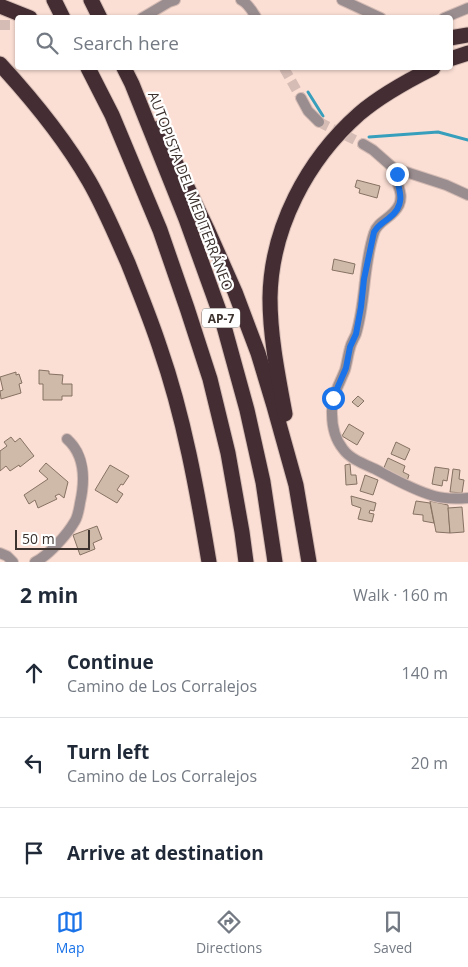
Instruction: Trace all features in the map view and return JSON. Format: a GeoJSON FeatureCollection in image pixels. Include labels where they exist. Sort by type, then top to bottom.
{"type":"FeatureCollection","features":[{"type":"Feature","properties":{"kind":"highway"},"geometry":{"type":"LineString","coordinates":[[54,0],[62,15]]}},
{"type":"Feature","properties":{"kind":"highway"},"geometry":{"type":"LineString","coordinates":[[91,0],[98,15]]}},
{"type":"Feature","properties":{"kind":"highway"},"geometry":{"type":"LineString","coordinates":[[0,6],[22,15]]}},
{"type":"Feature","properties":{"kind":"highway"},"geometry":{"type":"LineString","coordinates":[[453,38],[468,35]]}},
{"type":"Feature","properties":{"kind":"highway"},"geometry":{"type":"LineString","coordinates":[[453,58],[468,52]]}},
{"type":"Feature","properties":{"kind":"highway"},"geometry":{"type":"LineString","coordinates":[[0,64],[28,94],[62,138],[90,182],[115,232],[161,348],[180,415],[199,499],[209,562]]}},
{"type":"Feature","properties":{"kind":"highway","name":"AP-7"},"geometry":{"type":"LineString","coordinates":[[89,70],[112,115],[160,230],[210,379],[228,452],[246,562]]}},
{"type":"Feature","properties":{"kind":"highway","name":"AUTOPISTA DEL MEDITERRÁNEO"},"geometry":{"type":"LineString","coordinates":[[125,70],[186,219],[222,319],[247,410],[263,482],[275,562]]}},
{"type":"Feature","properties":{"kind":"highway"},"geometry":{"type":"LineString","coordinates":[[296,485],[295,464],[275,362],[271,328],[270,296],[273,265],[281,232],[292,203],[306,177],[339,134],[359,114],[385,95],[429,70]]}},
{"type":"Feature","properties":{"kind":"highway"},"geometry":{"type":"LineString","coordinates":[[132,84],[149,108],[208,230],[235,292],[258,353],[296,485],[309,562]]}},
{"type":"Feature","properties":{"kind":"street"},"geometry":{"type":"LineString","coordinates":[[147,15],[175,0]]}},
{"type":"Feature","properties":{"kind":"street"},"geometry":{"type":"LineString","coordinates":[[241,0],[254,15]]}},
{"type":"Feature","properties":{"kind":"street"},"geometry":{"type":"LineString","coordinates":[[342,0],[374,15]]}},
{"type":"Feature","properties":{"kind":"street"},"geometry":{"type":"LineString","coordinates":[[451,15],[468,8]]}},
{"type":"Feature","properties":{"kind":"street"},"geometry":{"type":"LineString","coordinates":[[301,98],[308,110],[319,122]]}},
{"type":"Feature","properties":{"kind":"street"},"geometry":{"type":"LineString","coordinates":[[363,144],[373,150],[398,172],[406,172],[446,185],[468,195]]}},
{"type":"Feature","properties":{"kind":"street"},"geometry":{"type":"LineString","coordinates":[[398,172],[396,177],[401,198],[394,213],[378,226],[374,232],[364,279],[356,334],[350,347],[346,368],[333,398],[333,428],[344,450],[353,458],[427,494],[447,498],[468,498]]}},
{"type":"Feature","properties":{"kind":"street"},"geometry":{"type":"LineString","coordinates":[[34,562],[47,555],[66,534],[75,521],[79,509],[84,486],[82,467],[73,444],[66,439]]}},
{"type":"Feature","properties":{"kind":"street"},"geometry":{"type":"LineString","coordinates":[[0,552],[13,562]]}},
{"type":"Feature","properties":{"kind":"building"},"geometry":{"type":"Polygon","coordinates":[[[357,180],[380,186],[377,198],[359,193],[360,189],[355,187],[357,180]]]}},
{"type":"Feature","properties":{"kind":"building"},"geometry":{"type":"Polygon","coordinates":[[[334,259],[355,264],[353,274],[332,270],[334,259]]]}},
{"type":"Feature","properties":{"kind":"building"},"geometry":{"type":"Polygon","coordinates":[[[39,370],[49,371],[49,374],[63,375],[62,384],[72,384],[72,396],[62,396],[62,400],[43,400],[43,384],[39,384],[39,370]]]}},
{"type":"Feature","properties":{"kind":"building"},"geometry":{"type":"Polygon","coordinates":[[[16,372],[16,375],[19,374],[22,383],[19,384],[21,393],[1,399],[0,391],[3,390],[0,377],[16,372]]]}},
{"type":"Feature","properties":{"kind":"building"},"geometry":{"type":"Polygon","coordinates":[[[358,396],[364,401],[358,407],[352,402],[358,396]]]}},
{"type":"Feature","properties":{"kind":"building"},"geometry":{"type":"Polygon","coordinates":[[[349,424],[364,433],[357,445],[342,436],[349,424]]]}},
{"type":"Feature","properties":{"kind":"building"},"geometry":{"type":"Polygon","coordinates":[[[11,437],[15,442],[20,438],[34,456],[20,467],[19,465],[10,471],[6,466],[0,471],[0,451],[7,446],[4,442],[11,437]]]}},
{"type":"Feature","properties":{"kind":"building"},"geometry":{"type":"Polygon","coordinates":[[[396,442],[410,449],[405,460],[391,454],[396,442]]]}},
{"type":"Feature","properties":{"kind":"building"},"geometry":{"type":"Polygon","coordinates":[[[388,458],[405,466],[403,472],[409,475],[407,481],[383,470],[388,458]]]}},
{"type":"Feature","properties":{"kind":"building"},"geometry":{"type":"Polygon","coordinates":[[[46,463],[68,482],[64,498],[59,494],[55,496],[57,499],[38,508],[35,500],[29,504],[24,495],[48,479],[39,471],[46,463]]]}},
{"type":"Feature","properties":{"kind":"building"},"geometry":{"type":"Polygon","coordinates":[[[350,464],[351,475],[356,475],[357,484],[346,485],[345,465],[350,464]]]}},
{"type":"Feature","properties":{"kind":"building"},"geometry":{"type":"Polygon","coordinates":[[[110,465],[129,476],[117,490],[123,494],[117,503],[95,490],[110,465]]]}},
{"type":"Feature","properties":{"kind":"building"},"geometry":{"type":"Polygon","coordinates":[[[435,467],[449,469],[447,481],[443,480],[442,486],[432,484],[435,467]]]}},
{"type":"Feature","properties":{"kind":"building"},"geometry":{"type":"Polygon","coordinates":[[[453,469],[460,470],[459,479],[464,480],[462,493],[450,492],[453,469]]]}},
{"type":"Feature","properties":{"kind":"building"},"geometry":{"type":"Polygon","coordinates":[[[365,475],[378,480],[373,495],[360,491],[365,475]]]}},
{"type":"Feature","properties":{"kind":"building"},"geometry":{"type":"Polygon","coordinates":[[[351,496],[376,503],[374,511],[370,510],[369,513],[374,514],[372,522],[358,519],[361,508],[352,505],[351,496]]]}},
{"type":"Feature","properties":{"kind":"building"},"geometry":{"type":"Polygon","coordinates":[[[416,501],[430,503],[434,523],[423,521],[423,515],[413,514],[416,501]]]}},
{"type":"Feature","properties":{"kind":"building"},"geometry":{"type":"Polygon","coordinates":[[[430,501],[448,505],[450,533],[436,532],[430,501]]]}},
{"type":"Feature","properties":{"kind":"building"},"geometry":{"type":"Polygon","coordinates":[[[462,507],[464,532],[450,533],[448,508],[462,507]]]}},
{"type":"Feature","properties":{"kind":"building"},"geometry":{"type":"Polygon","coordinates":[[[97,526],[102,539],[93,543],[95,549],[80,555],[73,535],[97,526]]]}},
{"type":"Feature","properties":{"kind":"waterway"},"geometry":{"type":"LineString","coordinates":[[308,92],[323,116]]}},
{"type":"Feature","properties":{"kind":"waterway"},"geometry":{"type":"LineString","coordinates":[[369,137],[438,132],[468,140]]}},
{"type":"Feature","properties":{"kind":"tunnel"},"geometry":{"type":"LineString","coordinates":[[0,25],[15,25]]}},
{"type":"Feature","properties":{"kind":"tunnel"},"geometry":{"type":"LineString","coordinates":[[285,70],[301,98]]}},
{"type":"Feature","properties":{"kind":"tunnel"},"geometry":{"type":"LineString","coordinates":[[319,122],[363,144]]}},
{"type":"Feature","properties":{"kind":"route"},"geometry":{"type":"LineString","coordinates":[[333,398],[346,368],[350,347],[356,334],[364,279],[374,232],[382,222],[394,213],[401,198],[397,174]]}}]}
